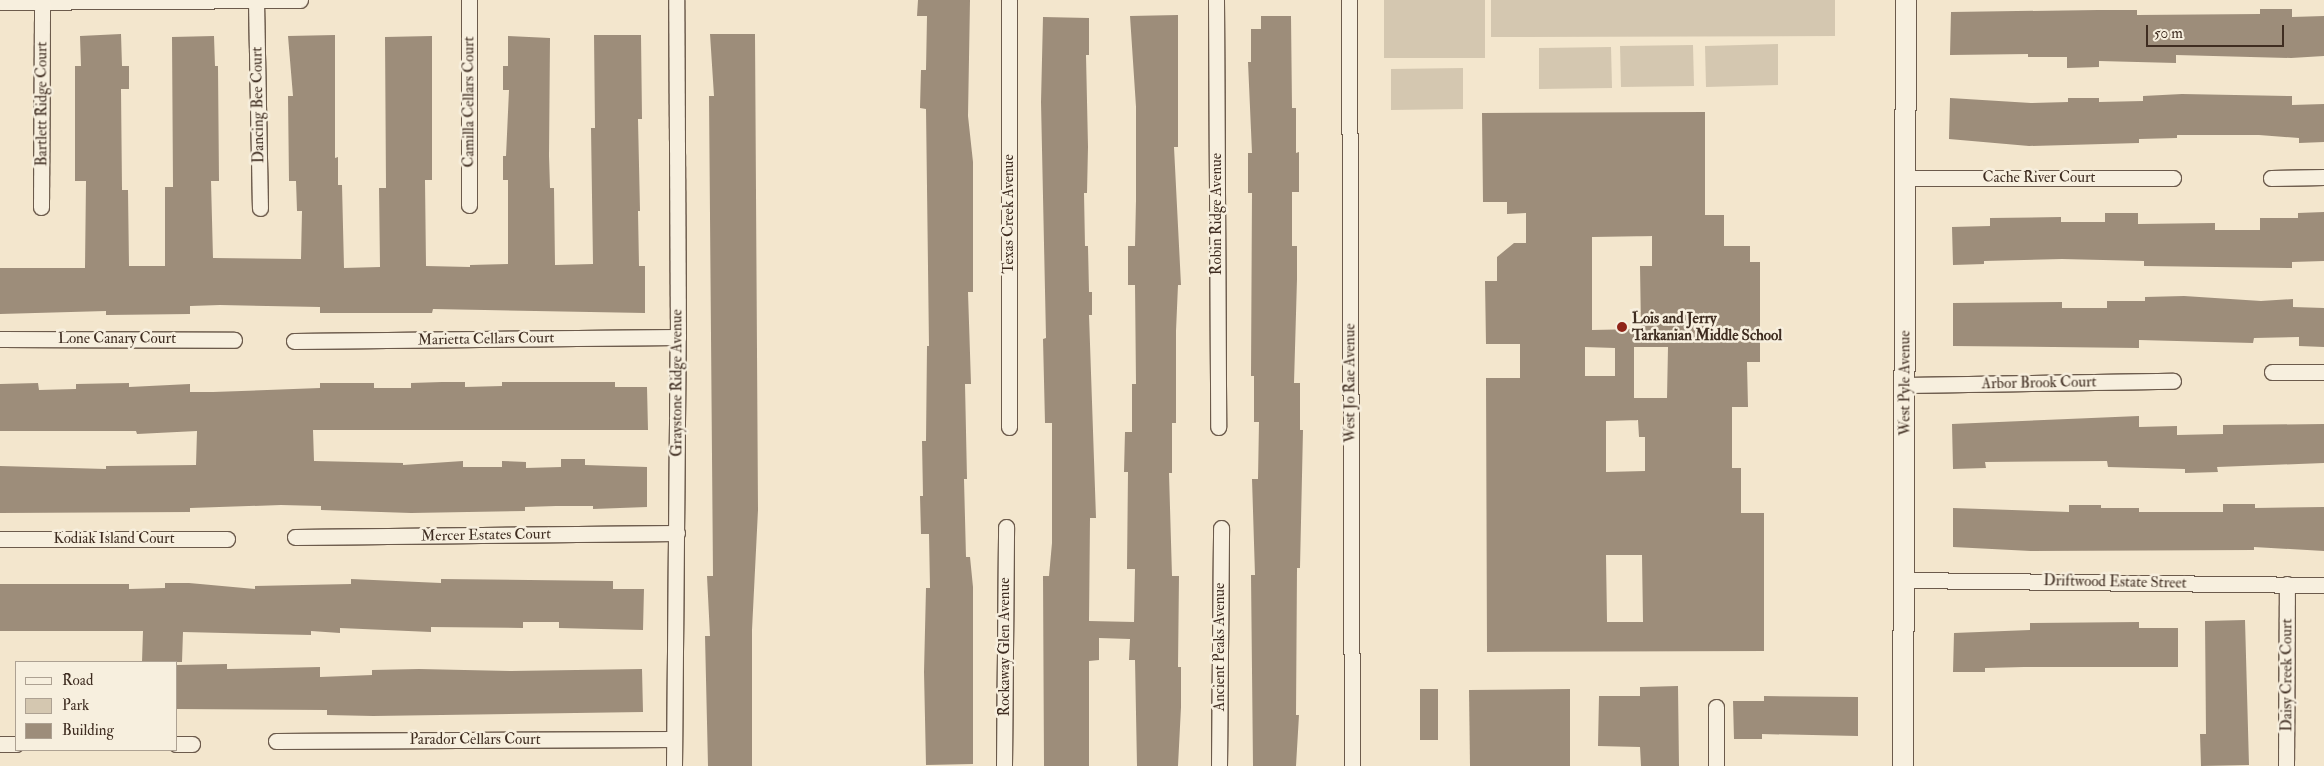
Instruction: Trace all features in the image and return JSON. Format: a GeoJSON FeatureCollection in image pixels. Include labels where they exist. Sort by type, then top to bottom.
{"type":"FeatureCollection","features":[{"type":"Feature","properties":{"kind":"street"},"geometry":{"type":"LineString","coordinates":[[0,2],[300,0]]}},
{"type":"Feature","properties":{"kind":"street","name":"Camilla Cellars Court"},"geometry":{"type":"LineString","coordinates":[[469,0],[469,205]]}},
{"type":"Feature","properties":{"kind":"street","name":"Graystone Ridge Avenue"},"geometry":{"type":"LineString","coordinates":[[674,766],[678,336],[676,0]]}},
{"type":"Feature","properties":{"kind":"street","name":"Texas Creek Avenue"},"geometry":{"type":"LineString","coordinates":[[1009,0],[1009,427]]}},
{"type":"Feature","properties":{"kind":"street","name":"Robin Ridge Avenue"},"geometry":{"type":"LineString","coordinates":[[1216,0],[1218,427]]}},
{"type":"Feature","properties":{"kind":"street","name":"West Jo Rae Avenue"},"geometry":{"type":"LineString","coordinates":[[1349,0],[1352,766]]}},
{"type":"Feature","properties":{"kind":"street","name":"West Pyle Avenue"},"geometry":{"type":"LineString","coordinates":[[1903,766],[1906,580],[1904,178],[1906,0]]}},
{"type":"Feature","properties":{"kind":"street","name":"Dancing Bee Court"},"geometry":{"type":"LineString","coordinates":[[256,1],[260,208]]}},
{"type":"Feature","properties":{"kind":"street","name":"Bartlett Ridge Court"},"geometry":{"type":"LineString","coordinates":[[41,207],[42,2]]}},
{"type":"Feature","properties":{"kind":"street"},"geometry":{"type":"LineString","coordinates":[[2271,178],[2324,177]]}},
{"type":"Feature","properties":{"kind":"street","name":"Cache River Court"},"geometry":{"type":"LineString","coordinates":[[1904,178],[2173,178]]}},
{"type":"Feature","properties":{"kind":"street","name":"Marietta Cellars Court"},"geometry":{"type":"LineString","coordinates":[[294,341],[678,336]]}},
{"type":"Feature","properties":{"kind":"street","name":"Lone Canary Court"},"geometry":{"type":"LineString","coordinates":[[0,339],[234,340]]}},
{"type":"Feature","properties":{"kind":"street"},"geometry":{"type":"LineString","coordinates":[[2272,372],[2324,372]]}},
{"type":"Feature","properties":{"kind":"street","name":"Arbor Brook Court"},"geometry":{"type":"LineString","coordinates":[[1905,384],[2173,381]]}},
{"type":"Feature","properties":{"kind":"street","name":"Rockaway Glen Avenue"},"geometry":{"type":"LineString","coordinates":[[1004,766],[1006,527]]}},
{"type":"Feature","properties":{"kind":"street","name":"Ancient Peaks Avenue"},"geometry":{"type":"LineString","coordinates":[[1219,766],[1221,528]]}},
{"type":"Feature","properties":{"kind":"street","name":"Mercer Estates Court"},"geometry":{"type":"LineString","coordinates":[[295,537],[677,534]]}},
{"type":"Feature","properties":{"kind":"street","name":"Kodiak Island Court"},"geometry":{"type":"LineString","coordinates":[[0,539],[227,539]]}},
{"type":"Feature","properties":{"kind":"street","name":"Driftwood Estate Street"},"geometry":{"type":"LineString","coordinates":[[1906,580],[2324,584]]}},
{"type":"Feature","properties":{"kind":"street","name":"Daisy Creek Court"},"geometry":{"type":"LineString","coordinates":[[2286,766],[2287,584]]}},
{"type":"Feature","properties":{"kind":"street"},"geometry":{"type":"LineString","coordinates":[[1716,707],[1716,766]]}},
{"type":"Feature","properties":{"kind":"street","name":"Parador Cellars Court"},"geometry":{"type":"LineString","coordinates":[[276,741],[674,739]]}},
{"type":"Feature","properties":{"kind":"street"},"geometry":{"type":"LineString","coordinates":[[0,744],[15,744]]}},
{"type":"Feature","properties":{"kind":"street"},"geometry":{"type":"LineString","coordinates":[[178,744],[192,744]]}},
{"type":"Feature","properties":{"kind":"green space"},"geometry":{"type":"Polygon","coordinates":[[[1384,0],[1485,0],[1485,58],[1384,58],[1384,0]]]}},
{"type":"Feature","properties":{"kind":"green space"},"geometry":{"type":"Polygon","coordinates":[[[1491,0],[1835,0],[1835,36],[1491,37],[1491,0]]]}},
{"type":"Feature","properties":{"kind":"green space"},"geometry":{"type":"Polygon","coordinates":[[[1778,44],[1778,85],[1706,87],[1705,46],[1778,44]]]}},
{"type":"Feature","properties":{"kind":"green space"},"geometry":{"type":"Polygon","coordinates":[[[1693,45],[1694,86],[1621,87],[1620,46],[1693,45]]]}},
{"type":"Feature","properties":{"kind":"green space"},"geometry":{"type":"Polygon","coordinates":[[[1611,47],[1612,88],[1539,89],[1539,48],[1611,47]]]}},
{"type":"Feature","properties":{"kind":"green space"},"geometry":{"type":"Polygon","coordinates":[[[1463,68],[1463,109],[1391,110],[1391,69],[1463,68]]]}},
{"type":"Feature","properties":{"kind":"building"},"geometry":{"type":"Polygon","coordinates":[[[918,0],[970,0],[968,116],[973,162],[973,292],[968,292],[971,384],[965,384],[967,479],[964,479],[966,557],[970,557],[973,587],[973,764],[926,765],[924,672],[926,588],[930,588],[929,534],[921,534],[920,496],[923,496],[922,441],[926,441],[927,346],[929,346],[926,109],[920,108],[921,70],[926,70],[927,16],[917,16],[918,0]]]}},
{"type":"Feature","properties":{"kind":"building"},"geometry":{"type":"Polygon","coordinates":[[[2260,9],[2292,9],[2292,17],[2324,16],[2324,56],[2291,58],[2176,55],[2176,63],[2099,61],[2099,67],[2067,68],[2067,57],[2028,57],[2028,54],[1950,55],[1951,12],[2137,10],[2137,15],[2260,14],[2260,9]]]}},
{"type":"Feature","properties":{"kind":"building"},"geometry":{"type":"Polygon","coordinates":[[[1178,15],[1178,147],[1174,147],[1181,285],[1178,285],[1176,331],[1176,423],[1172,423],[1172,473],[1169,473],[1172,576],[1179,576],[1178,667],[1181,667],[1181,707],[1178,766],[1137,766],[1135,660],[1129,660],[1130,639],[1099,638],[1099,660],[1089,661],[1089,766],[1044,766],[1043,576],[1049,576],[1052,543],[1052,423],[1045,423],[1043,339],[1046,338],[1041,102],[1043,17],[1089,18],[1089,55],[1086,55],[1087,193],[1084,193],[1085,246],[1088,246],[1089,292],[1092,292],[1092,315],[1089,315],[1096,518],[1090,518],[1089,621],[1134,622],[1135,569],[1127,569],[1128,472],[1124,472],[1125,432],[1132,432],[1132,384],[1136,384],[1135,285],[1128,285],[1128,246],[1135,246],[1136,200],[1136,107],[1130,16],[1178,15]]]}},
{"type":"Feature","properties":{"kind":"building"},"geometry":{"type":"Polygon","coordinates":[[[1261,16],[1291,16],[1292,108],[1296,108],[1296,153],[1299,152],[1299,192],[1292,192],[1292,246],[1297,246],[1294,383],[1300,383],[1300,430],[1303,430],[1300,568],[1297,568],[1296,715],[1299,715],[1296,766],[1253,766],[1251,575],[1255,575],[1252,479],[1258,479],[1259,422],[1254,422],[1254,376],[1251,376],[1252,193],[1248,193],[1248,153],[1252,153],[1248,62],[1251,62],[1251,29],[1261,29],[1261,16]]]}},
{"type":"Feature","properties":{"kind":"building"},"geometry":{"type":"Polygon","coordinates":[[[121,34],[122,66],[129,66],[129,89],[121,89],[122,190],[128,190],[129,266],[165,266],[165,187],[173,187],[172,37],[214,36],[215,66],[218,66],[219,181],[211,181],[213,258],[301,259],[302,211],[297,211],[296,181],[289,181],[288,96],[293,96],[288,36],[335,35],[335,158],[338,157],[338,185],[342,185],[344,268],[380,267],[379,188],[386,188],[385,37],[432,36],[432,180],[425,180],[426,266],[470,267],[470,265],[508,264],[508,180],[503,180],[503,156],[506,156],[509,90],[503,90],[503,66],[508,66],[508,36],[550,38],[549,156],[550,188],[554,188],[555,265],[593,264],[591,128],[595,128],[594,35],[641,35],[642,119],[638,119],[640,211],[638,211],[639,266],[645,266],[645,313],[433,309],[432,313],[320,313],[320,307],[220,305],[190,306],[190,314],[106,315],[106,311],[0,314],[0,268],[85,268],[86,181],[75,181],[75,66],[81,66],[80,36],[121,34]]]}},
{"type":"Feature","properties":{"kind":"building"},"geometry":{"type":"Polygon","coordinates":[[[710,34],[755,34],[758,510],[752,630],[752,766],[708,766],[705,636],[710,636],[707,576],[713,576],[709,96],[714,96],[710,34]]]}},
{"type":"Feature","properties":{"kind":"building"},"geometry":{"type":"Polygon","coordinates":[[[2182,94],[2292,96],[2292,105],[2324,104],[2324,142],[2299,143],[2299,138],[2259,135],[2177,135],[2177,138],[2139,139],[2139,143],[2029,146],[1949,139],[1950,98],[2031,103],[2068,102],[2068,98],[2099,98],[2099,102],[2143,101],[2143,96],[2182,94]]]}},
{"type":"Feature","properties":{"kind":"building"},"geometry":{"type":"Polygon","coordinates":[[[1705,112],[1705,215],[1724,215],[1724,246],[1750,246],[1750,262],[1760,262],[1760,362],[1747,362],[1748,407],[1732,407],[1732,468],[1741,468],[1741,513],[1764,513],[1764,651],[1487,652],[1486,378],[1520,378],[1520,344],[1486,344],[1485,281],[1497,281],[1497,257],[1514,243],[1526,243],[1526,213],[1507,214],[1507,202],[1483,202],[1482,113],[1705,112]],[[1652,236],[1592,237],[1592,330],[1641,329],[1640,266],[1652,266],[1652,236]],[[1585,347],[1585,376],[1615,376],[1615,348],[1585,347]],[[1634,347],[1634,398],[1667,398],[1668,347],[1634,347]],[[1638,420],[1606,421],[1606,472],[1645,471],[1645,437],[1639,437],[1638,420]],[[1606,555],[1607,622],[1643,622],[1642,555],[1606,555]]]}},
{"type":"Feature","properties":{"kind":"building"},"geometry":{"type":"Polygon","coordinates":[[[2324,212],[2324,261],[2292,262],[2292,268],[2144,266],[2144,261],[2062,259],[1984,261],[1984,264],[1953,265],[1952,227],[1990,226],[1990,218],[2061,217],[2061,222],[2105,222],[2105,213],[2138,213],[2138,224],[2215,223],[2215,230],[2260,230],[2260,218],[2298,218],[2298,213],[2324,212]]]}},
{"type":"Feature","properties":{"kind":"building"},"geometry":{"type":"Polygon","coordinates":[[[2184,296],[2261,301],[2293,299],[2293,307],[2324,308],[2324,347],[2299,346],[2299,337],[2254,338],[2253,343],[2139,340],[2139,348],[1953,346],[1953,303],[2062,302],[2062,308],[2107,308],[2107,301],[2145,301],[2145,297],[2184,296]]]}},
{"type":"Feature","properties":{"kind":"building"},"geometry":{"type":"Polygon","coordinates":[[[465,382],[465,387],[502,386],[502,382],[615,382],[615,387],[647,387],[648,430],[313,430],[314,461],[403,463],[403,465],[463,461],[463,467],[502,467],[502,461],[526,462],[526,468],[561,467],[561,459],[585,459],[585,465],[647,467],[647,507],[593,509],[593,506],[556,506],[525,507],[525,511],[411,513],[321,510],[321,506],[281,505],[190,508],[190,512],[0,513],[0,466],[106,469],[106,466],[196,465],[197,431],[137,434],[136,431],[0,431],[0,384],[38,383],[39,390],[76,389],[76,384],[129,383],[129,387],[190,384],[190,392],[213,392],[320,388],[320,383],[374,383],[374,388],[411,388],[411,383],[465,382]]]}},
{"type":"Feature","properties":{"kind":"building"},"geometry":{"type":"Polygon","coordinates":[[[2139,416],[2139,427],[2177,426],[2177,435],[2223,434],[2223,425],[2324,424],[2324,463],[2217,467],[2218,472],[2185,473],[2185,469],[2108,467],[2107,461],[1985,462],[1986,468],[1953,469],[1952,424],[2139,416]]]}},
{"type":"Feature","properties":{"kind":"building"},"geometry":{"type":"Polygon","coordinates":[[[2223,504],[2255,504],[2255,508],[2324,507],[2324,551],[2254,547],[2254,550],[2031,551],[1953,547],[1953,508],[2069,512],[2069,505],[2101,505],[2101,508],[2139,508],[2139,512],[2223,512],[2223,504]]]}},
{"type":"Feature","properties":{"kind":"building"},"geometry":{"type":"Polygon","coordinates":[[[351,579],[441,583],[441,579],[613,581],[613,589],[644,589],[643,630],[559,628],[559,622],[523,622],[523,628],[431,627],[431,632],[340,628],[340,633],[311,631],[311,635],[183,632],[182,662],[142,661],[143,631],[0,631],[0,584],[129,584],[129,589],[165,588],[165,583],[189,583],[255,589],[255,586],[351,584],[351,579]]]}},
{"type":"Feature","properties":{"kind":"building"},"geometry":{"type":"Polygon","coordinates":[[[2245,620],[2249,765],[2201,766],[2200,734],[2206,734],[2205,621],[2245,620]]]}},
{"type":"Feature","properties":{"kind":"building"},"geometry":{"type":"Polygon","coordinates":[[[2139,622],[2139,628],[2178,628],[2178,667],[2024,667],[1985,668],[1985,672],[1953,672],[1954,633],[2030,630],[2030,623],[2139,622]]]}},
{"type":"Feature","properties":{"kind":"building"},"geometry":{"type":"Polygon","coordinates":[[[227,664],[227,669],[320,667],[320,677],[372,675],[372,670],[511,671],[642,669],[643,712],[373,716],[327,715],[327,710],[178,709],[178,665],[227,664]]]}},
{"type":"Feature","properties":{"kind":"building"},"geometry":{"type":"Polygon","coordinates":[[[1678,686],[1679,766],[1641,766],[1640,747],[1598,746],[1599,696],[1640,696],[1640,687],[1678,686]]]}},
{"type":"Feature","properties":{"kind":"building"},"geometry":{"type":"Polygon","coordinates":[[[1420,689],[1438,689],[1438,740],[1420,740],[1420,689]]]}},
{"type":"Feature","properties":{"kind":"building"},"geometry":{"type":"Polygon","coordinates":[[[1570,689],[1570,766],[1470,766],[1469,690],[1570,689]]]}},
{"type":"Feature","properties":{"kind":"building"},"geometry":{"type":"Polygon","coordinates":[[[1764,696],[1858,697],[1858,736],[1762,734],[1762,739],[1734,739],[1733,701],[1764,701],[1764,696]]]}},
{"type":"Feature","properties":{"kind":"place","name":"Lois and Jerry Tarkanian Middle School"},"geometry":{"type":"Point","coordinates":[1622,327]}}]}
